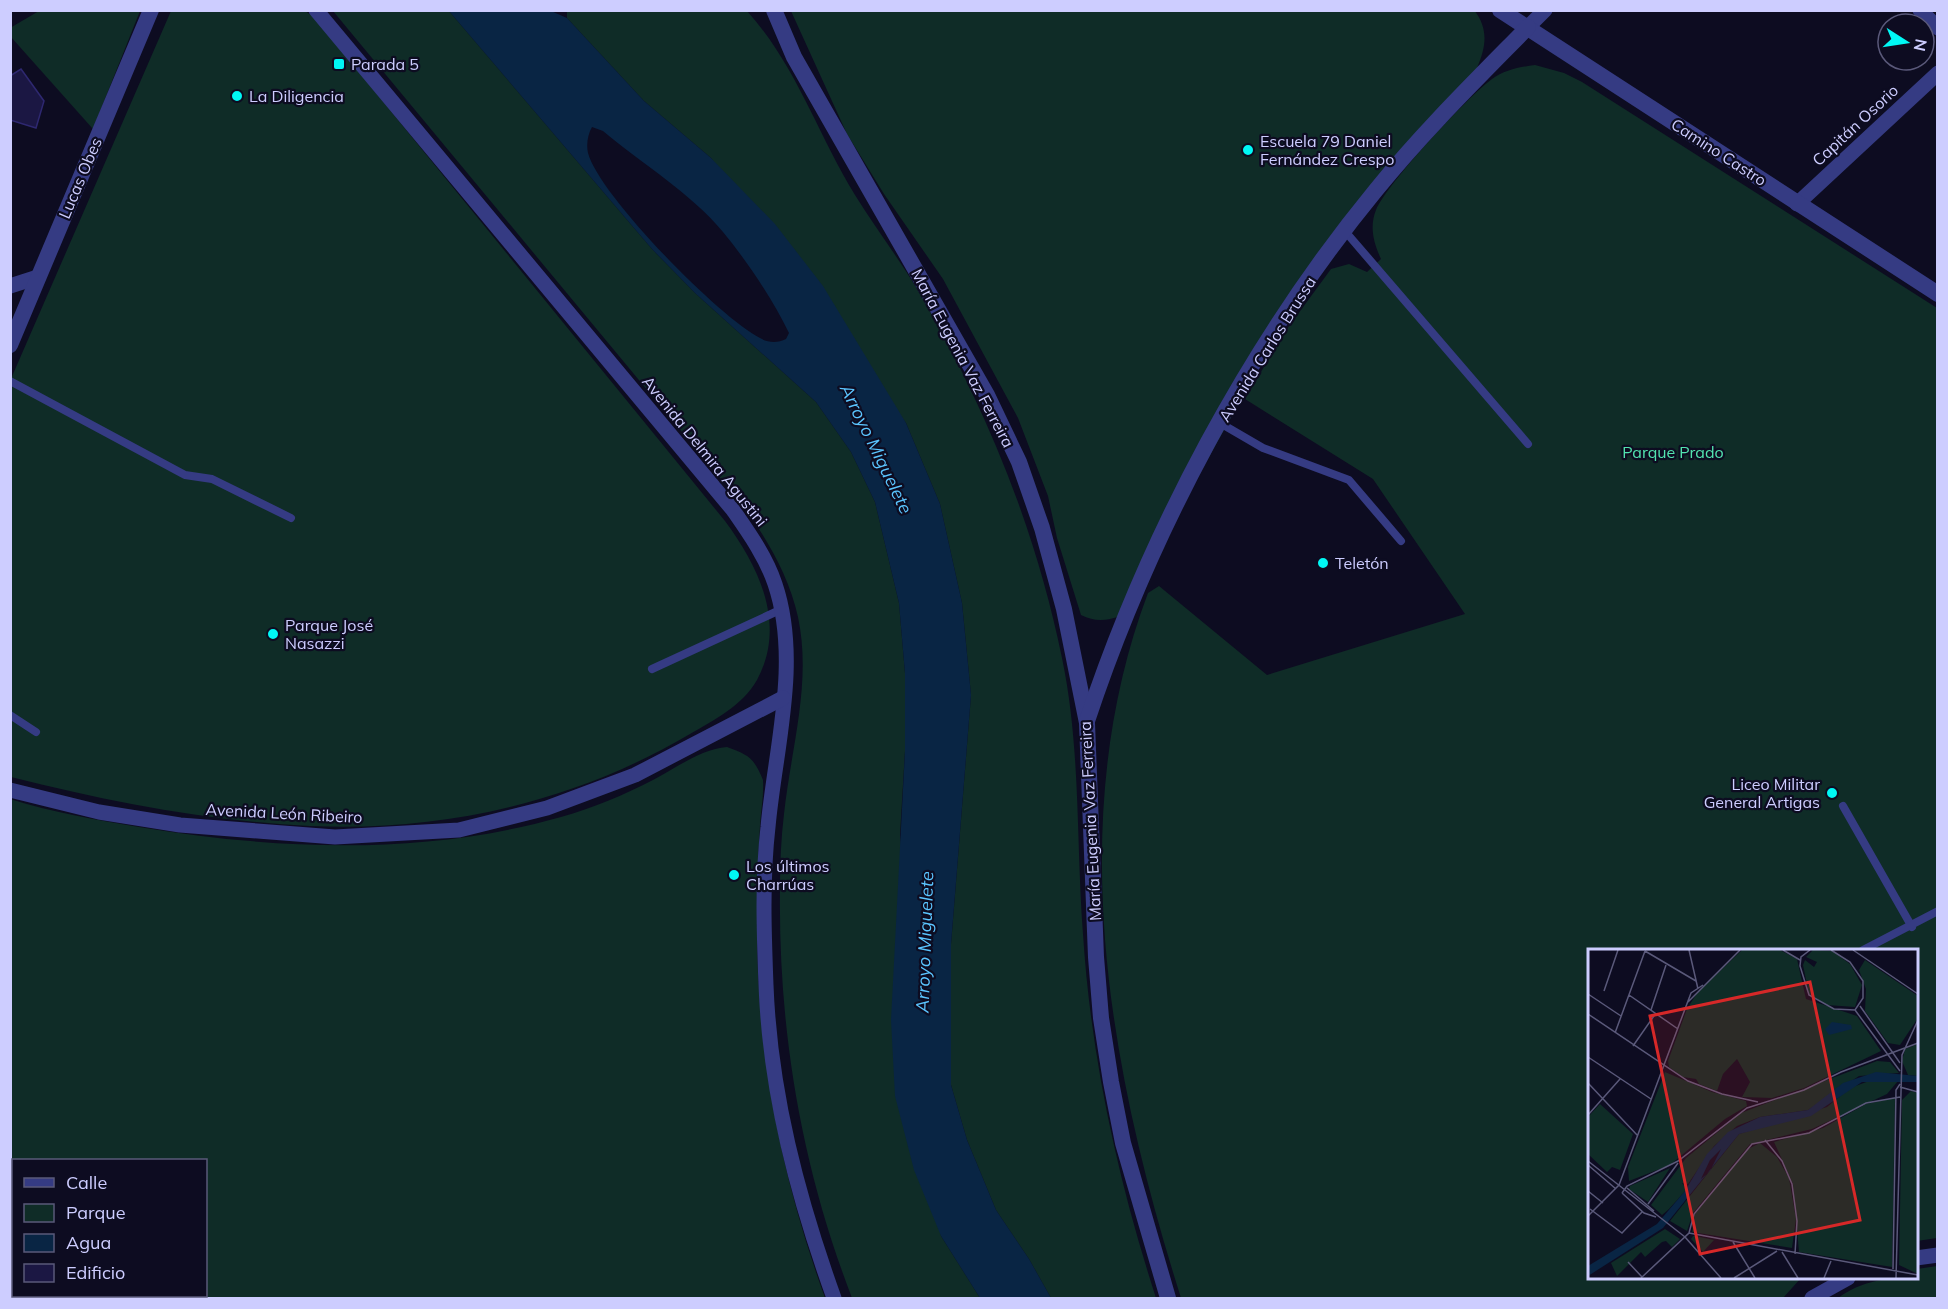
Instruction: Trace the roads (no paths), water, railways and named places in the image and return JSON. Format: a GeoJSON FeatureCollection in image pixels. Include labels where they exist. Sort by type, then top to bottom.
{"type":"FeatureCollection","features":[{"type":"Feature","properties":{"kind":"street","name":"Lucas Obes"},"geometry":{"type":"LineString","coordinates":[[10,345],[150,10]]}},
{"type":"Feature","properties":{"kind":"street","name":"Avenida Delmira Agustini"},"geometry":{"type":"LineString","coordinates":[[316,10],[733,510],[765,561],[782,609],[786,654],[765,855],[764,917],[769,1029],[780,1110],[796,1180],[812,1239],[834,1299]]}},
{"type":"Feature","properties":{"kind":"street","name":"María Eugenia Vaz Ferreira"},"geometry":{"type":"LineString","coordinates":[[774,10],[794,57],[954,336],[1019,462],[1042,528],[1064,609],[1087,723],[1092,890],[1103,1029],[1123,1143],[1168,1299]]}},
{"type":"Feature","properties":{"kind":"street","name":"Camino Castro"},"geometry":{"type":"LineString","coordinates":[[1500,10],[1938,294]]}},
{"type":"Feature","properties":{"kind":"street"},"geometry":{"type":"LineString","coordinates":[[1528,27],[1545,10]]}},
{"type":"Feature","properties":{"kind":"street"},"geometry":{"type":"LineString","coordinates":[[1920,10],[1938,28]]}},
{"type":"Feature","properties":{"kind":"street","name":"Avenida Carlos Brussa"},"geometry":{"type":"LineString","coordinates":[[1087,723],[1151,560],[1220,423],[1282,319],[1344,230],[1409,151],[1528,27]]}},
{"type":"Feature","properties":{"kind":"street","name":"Capitán Osorio"},"geometry":{"type":"LineString","coordinates":[[1797,204],[1938,73]]}},
{"type":"Feature","properties":{"kind":"street"},"geometry":{"type":"LineString","coordinates":[[10,286],[38,277]]}},
{"type":"Feature","properties":{"kind":"street","name":"Avenida León Ribeiro"},"geometry":{"type":"LineString","coordinates":[[10,790],[99,812],[180,825],[335,837],[459,830],[547,807],[635,775],[783,698]]}},
{"type":"Feature","properties":{"kind":"street"},"geometry":{"type":"LineString","coordinates":[[1918,1258],[1938,1255]]}},
{"type":"Feature","properties":{"kind":"street"},"geometry":{"type":"LineString","coordinates":[[1812,1299],[1846,1279]]}},
{"type":"Feature","properties":{"kind":"lane"},"geometry":{"type":"LineString","coordinates":[[1344,230],[1528,444]]}},
{"type":"Feature","properties":{"kind":"lane"},"geometry":{"type":"LineString","coordinates":[[10,381],[185,475],[212,479],[291,518]]}},
{"type":"Feature","properties":{"kind":"lane"},"geometry":{"type":"LineString","coordinates":[[1220,423],[1263,448],[1349,480],[1401,541]]}},
{"type":"Feature","properties":{"kind":"lane"},"geometry":{"type":"LineString","coordinates":[[652,669],[782,609]]}},
{"type":"Feature","properties":{"kind":"lane"},"geometry":{"type":"LineString","coordinates":[[10,715],[36,732]]}},
{"type":"Feature","properties":{"kind":"lane"},"geometry":{"type":"LineString","coordinates":[[1844,806],[1912,927]]}},
{"type":"Feature","properties":{"kind":"lane"},"geometry":{"type":"LineString","coordinates":[[1867,949],[1912,927],[1938,911]]}},
{"type":"Feature","properties":{"kind":"water","name":"Arroyo Miguelete"},"geometry":{"type":"Polygon","coordinates":[[[449,11],[551,11],[567,18],[644,101],[711,158],[775,224],[823,286],[906,423],[940,504],[962,603],[971,695],[951,944],[951,1085],[967,1140],[996,1210],[1029,1259],[1051,1298],[980,1298],[941,1236],[914,1170],[895,1096],[891,1020],[905,751],[905,673],[899,603],[875,502],[851,452],[816,402],[695,293],[652,249],[449,11]],[[592,127],[588,139],[588,153],[597,172],[614,197],[637,225],[691,282],[742,326],[766,341],[776,342],[786,339],[789,333],[775,307],[750,268],[711,218],[603,131],[592,127]]]}},
{"type":"Feature","properties":{"kind":"place","name":"Parada 5"},"geometry":{"type":"Point","coordinates":[339,64]}},
{"type":"Feature","properties":{"kind":"place","name":"La Diligencia"},"geometry":{"type":"Point","coordinates":[237,96]}},
{"type":"Feature","properties":{"kind":"place","name":"Escuela 79 Daniel Fernández Crespo"},"geometry":{"type":"Point","coordinates":[1248,150]}},
{"type":"Feature","properties":{"kind":"place","name":"Teletón"},"geometry":{"type":"Point","coordinates":[1323,563]}},
{"type":"Feature","properties":{"kind":"place","name":"Parque José Nasazzi"},"geometry":{"type":"Point","coordinates":[273,634]}},
{"type":"Feature","properties":{"kind":"place","name":"Liceo Militar General Artigas"},"geometry":{"type":"Point","coordinates":[1832,793]}},
{"type":"Feature","properties":{"kind":"place","name":"Los últimos Charrúas"},"geometry":{"type":"Point","coordinates":[734,875]}},
{"type":"Feature","properties":{"kind":"park label","name":"Parque Prado"},"geometry":{"type":"Point","coordinates":[1673,452]}}]}
